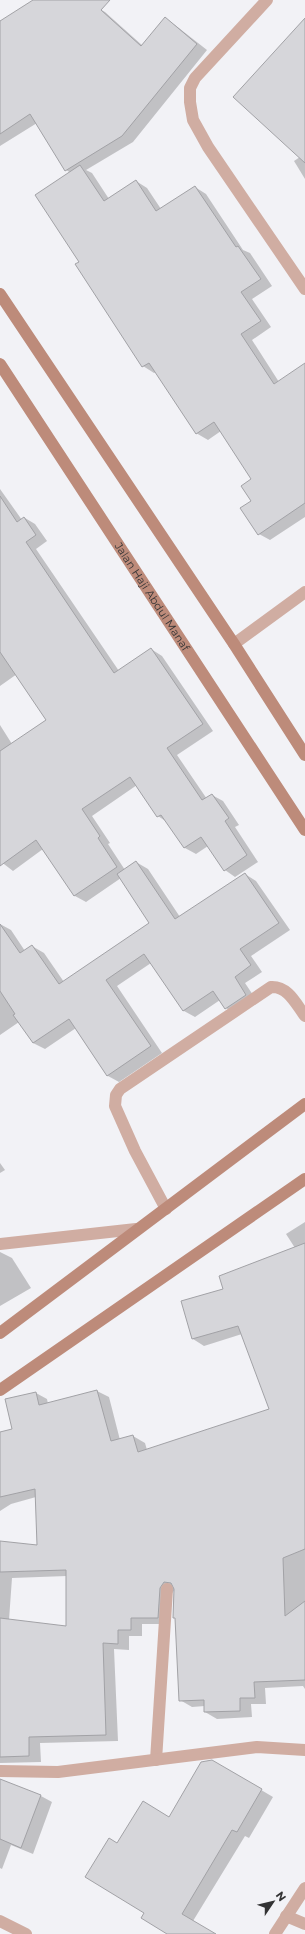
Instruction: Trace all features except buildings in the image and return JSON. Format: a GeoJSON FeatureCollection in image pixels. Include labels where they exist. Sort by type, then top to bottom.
{"type":"FeatureCollection","features":[{"type":"Feature","properties":{"kind":"main road"},"geometry":{"type":"LineString","coordinates":[[0,294],[234,644],[305,755]]}},
{"type":"Feature","properties":{"kind":"main road","name":"Jalan Haji Abdul Manaf"},"geometry":{"type":"LineString","coordinates":[[0,364],[305,830]]}},
{"type":"Feature","properties":{"kind":"main road"},"geometry":{"type":"LineString","coordinates":[[0,1333],[136,1229],[166,1209],[305,1104]]}},
{"type":"Feature","properties":{"kind":"main road"},"geometry":{"type":"LineString","coordinates":[[0,1390],[305,1179]]}},
{"type":"Feature","properties":{"kind":"street"},"geometry":{"type":"LineString","coordinates":[[267,0],[195,78],[190,88],[190,102],[193,120],[208,147],[305,290]]}},
{"type":"Feature","properties":{"kind":"street"},"geometry":{"type":"LineString","coordinates":[[234,644],[305,592]]}},
{"type":"Feature","properties":{"kind":"street"},"geometry":{"type":"LineString","coordinates":[[166,1209],[132,1144],[115,1106],[116,1095],[120,1089],[266,990],[278,987],[285,990],[305,1016]]}},
{"type":"Feature","properties":{"kind":"street"},"geometry":{"type":"LineString","coordinates":[[0,1244],[136,1229]]}},
{"type":"Feature","properties":{"kind":"street"},"geometry":{"type":"LineString","coordinates":[[156,1760],[167,1589]]}},
{"type":"Feature","properties":{"kind":"street"},"geometry":{"type":"LineString","coordinates":[[0,1771],[58,1772],[257,1747],[305,1750]]}},
{"type":"Feature","properties":{"kind":"street"},"geometry":{"type":"LineString","coordinates":[[275,1934],[305,1888]]}},
{"type":"Feature","properties":{"kind":"street"},"geometry":{"type":"LineString","coordinates":[[286,1916],[305,1924]]}},
{"type":"Feature","properties":{"kind":"street"},"geometry":{"type":"LineString","coordinates":[[0,1921],[26,1934]]}}]}
